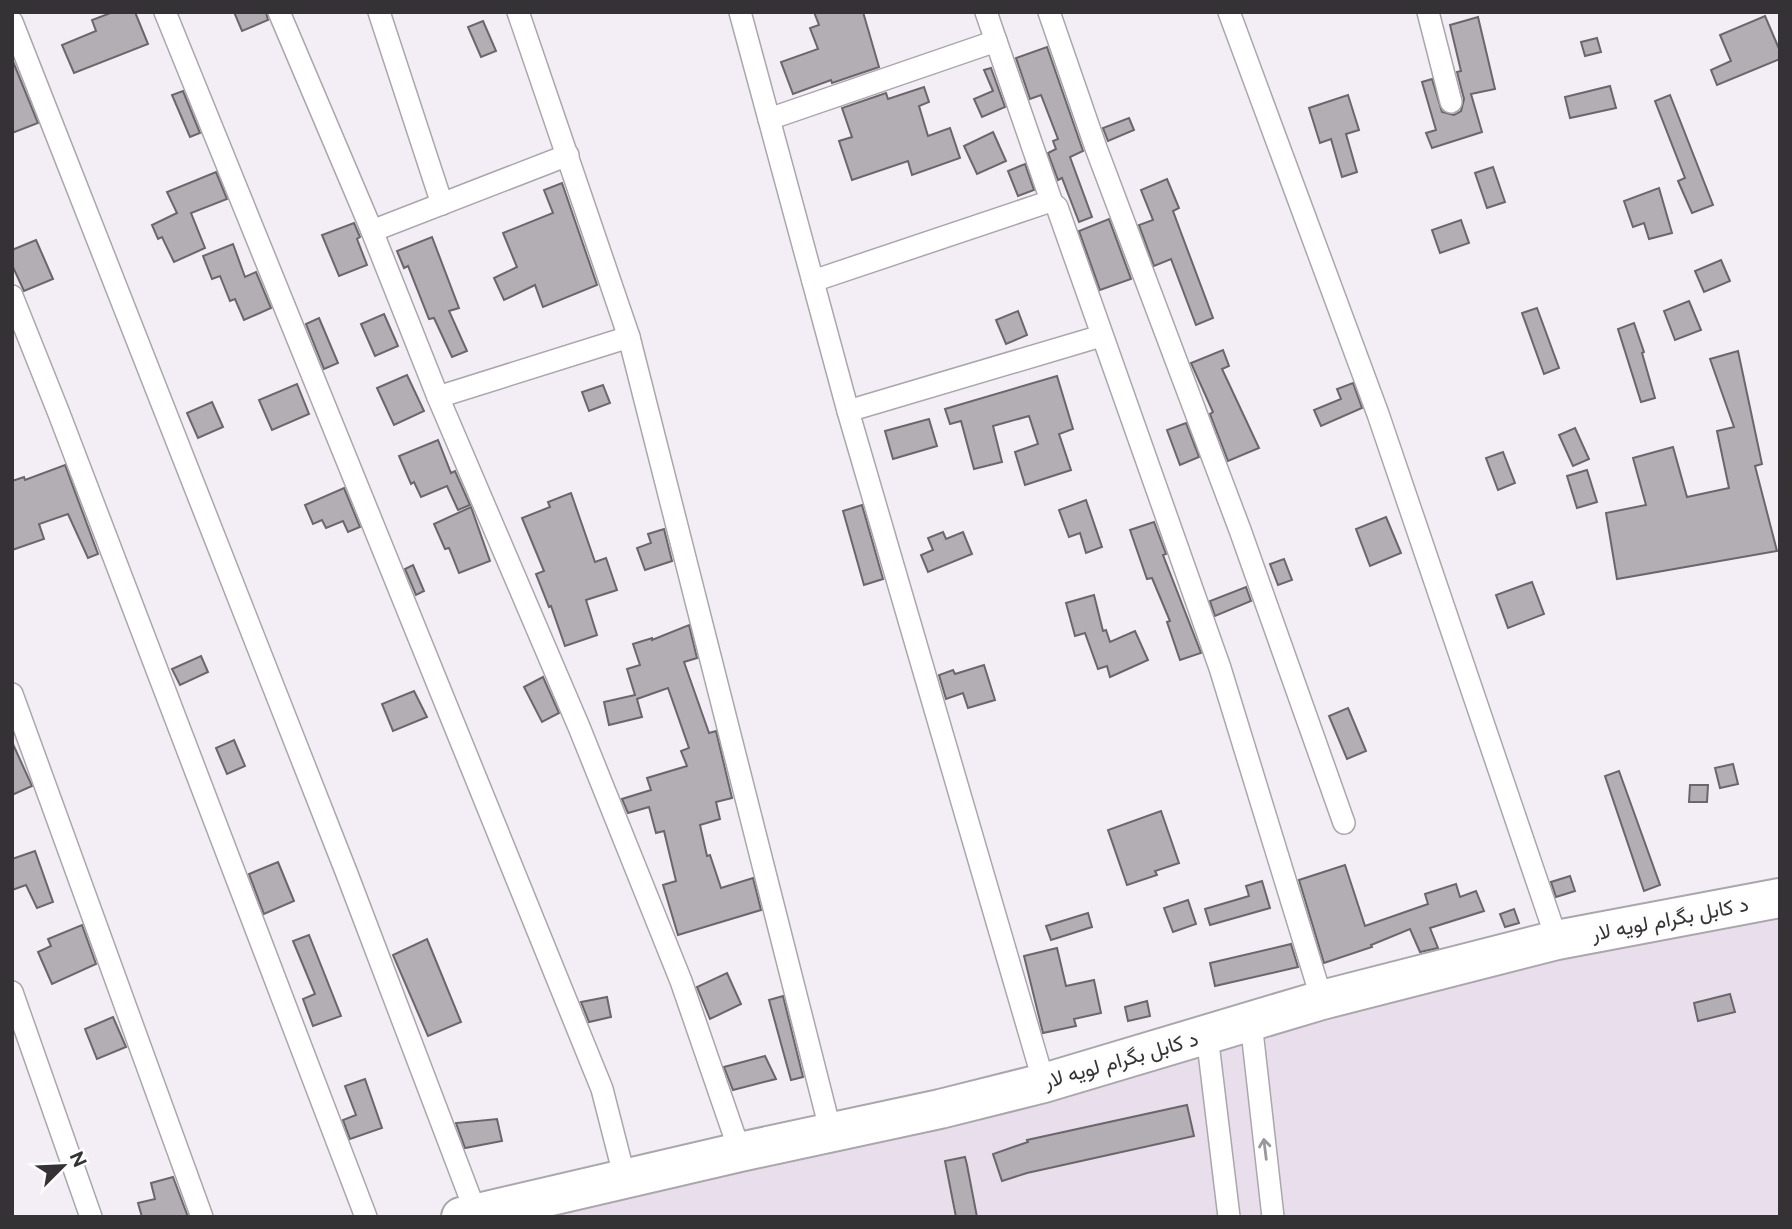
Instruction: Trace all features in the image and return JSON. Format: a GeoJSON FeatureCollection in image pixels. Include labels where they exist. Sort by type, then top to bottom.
{"type":"FeatureCollection","features":[{"type":"Feature","properties":{"kind":"highway","name":"د کابل بگرام لویه لار"},"geometry":{"type":"LineString","coordinates":[[468,1215],[1044,1083],[1322,1000],[1557,940],[1780,898]]}},
{"type":"Feature","properties":{"kind":"street"},"geometry":{"type":"LineString","coordinates":[[165,12],[602,1089],[625,1179]]}},
{"type":"Feature","properties":{"kind":"street"},"geometry":{"type":"LineString","coordinates":[[279,12],[372,231],[438,397],[579,727],[676,968],[740,1152]]}},
{"type":"Feature","properties":{"kind":"street"},"geometry":{"type":"LineString","coordinates":[[379,12],[442,204]]}},
{"type":"Feature","properties":{"kind":"street"},"geometry":{"type":"LineString","coordinates":[[518,12],[629,337],[831,1133]]}},
{"type":"Feature","properties":{"kind":"street"},"geometry":{"type":"LineString","coordinates":[[740,12],[848,411],[1044,1083]]}},
{"type":"Feature","properties":{"kind":"street"},"geometry":{"type":"LineString","coordinates":[[986,12],[1052,203],[1057,207],[1101,336],[1156,482],[1220,668],[1322,1000]]}},
{"type":"Feature","properties":{"kind":"street"},"geometry":{"type":"LineString","coordinates":[[1049,12],[1096,148],[1240,530],[1344,823]]}},
{"type":"Feature","properties":{"kind":"street"},"geometry":{"type":"LineString","coordinates":[[1229,12],[1378,415],[1557,940]]}},
{"type":"Feature","properties":{"kind":"street"},"geometry":{"type":"LineString","coordinates":[[1428,12],[1451,102]]}},
{"type":"Feature","properties":{"kind":"street"},"geometry":{"type":"LineString","coordinates":[[12,22],[347,874],[468,1215]]}},
{"type":"Feature","properties":{"kind":"street"},"geometry":{"type":"LineString","coordinates":[[769,119],[996,41]]}},
{"type":"Feature","properties":{"kind":"street"},"geometry":{"type":"LineString","coordinates":[[372,231],[568,155]]}},
{"type":"Feature","properties":{"kind":"street"},"geometry":{"type":"LineString","coordinates":[[813,281],[1037,205],[1052,203]]}},
{"type":"Feature","properties":{"kind":"street"},"geometry":{"type":"LineString","coordinates":[[12,296],[366,1217]]}},
{"type":"Feature","properties":{"kind":"street"},"geometry":{"type":"LineString","coordinates":[[848,411],[1101,336]]}},
{"type":"Feature","properties":{"kind":"street"},"geometry":{"type":"LineString","coordinates":[[438,397],[629,337]]}},
{"type":"Feature","properties":{"kind":"street"},"geometry":{"type":"LineString","coordinates":[[12,694],[202,1217]]}},
{"type":"Feature","properties":{"kind":"street"},"geometry":{"type":"LineString","coordinates":[[12,992],[91,1217]]}},
{"type":"Feature","properties":{"kind":"street"},"geometry":{"type":"LineString","coordinates":[[1251,1022],[1273,1217]]}},
{"type":"Feature","properties":{"kind":"street"},"geometry":{"type":"LineString","coordinates":[[1208,1035],[1229,1217]]}},
{"type":"Feature","properties":{"kind":"shaded area"},"geometry":{"type":"Polygon","coordinates":[[[1780,898],[1780,1217],[461,1217],[1780,898]]]}},
{"type":"Feature","properties":{"kind":"building"},"geometry":{"type":"Polygon","coordinates":[[[113,12],[135,12],[148,44],[74,73],[62,45],[96,31],[92,20],[113,12]]]}},
{"type":"Feature","properties":{"kind":"building"},"geometry":{"type":"Polygon","coordinates":[[[234,12],[266,12],[268,20],[242,31],[234,12]]]}},
{"type":"Feature","properties":{"kind":"building"},"geometry":{"type":"Polygon","coordinates":[[[814,12],[863,12],[879,67],[793,94],[781,62],[818,49],[810,28],[819,25],[814,12]]]}},
{"type":"Feature","properties":{"kind":"building"},"geometry":{"type":"Polygon","coordinates":[[[1765,16],[1780,51],[1780,59],[1717,85],[1711,70],[1731,61],[1720,35],[1765,16]]]}},
{"type":"Feature","properties":{"kind":"building"},"geometry":{"type":"Polygon","coordinates":[[[1478,17],[1495,89],[1471,94],[1482,132],[1432,148],[1426,133],[1436,130],[1422,82],[1432,79],[1442,112],[1454,115],[1461,111],[1464,99],[1457,72],[1461,71],[1450,25],[1478,17]]]}},
{"type":"Feature","properties":{"kind":"building"},"geometry":{"type":"Polygon","coordinates":[[[483,21],[496,51],[481,57],[468,27],[483,21]]]}},
{"type":"Feature","properties":{"kind":"building"},"geometry":{"type":"Polygon","coordinates":[[[1597,38],[1601,52],[1585,56],[1581,42],[1597,38]]]}},
{"type":"Feature","properties":{"kind":"building"},"geometry":{"type":"Polygon","coordinates":[[[1047,47],[1083,151],[1070,157],[1092,217],[1079,222],[1062,178],[1058,180],[1048,153],[1056,149],[1053,141],[1058,139],[1041,95],[1030,99],[1016,58],[1047,47]]]}},
{"type":"Feature","properties":{"kind":"building"},"geometry":{"type":"Polygon","coordinates":[[[12,59],[38,123],[12,133],[12,59]]]}},
{"type":"Feature","properties":{"kind":"building"},"geometry":{"type":"Polygon","coordinates":[[[991,68],[1005,107],[982,117],[974,99],[993,91],[984,70],[991,68]]]}},
{"type":"Feature","properties":{"kind":"building"},"geometry":{"type":"Polygon","coordinates":[[[1610,86],[1616,108],[1570,118],[1565,97],[1610,86]]]}},
{"type":"Feature","properties":{"kind":"building"},"geometry":{"type":"Polygon","coordinates":[[[924,87],[929,102],[919,106],[928,136],[950,128],[960,158],[912,175],[908,161],[852,180],[839,141],[852,137],[842,108],[886,93],[888,99],[924,87]]]}},
{"type":"Feature","properties":{"kind":"building"},"geometry":{"type":"Polygon","coordinates":[[[183,91],[200,133],[190,137],[172,95],[183,91]]]}},
{"type":"Feature","properties":{"kind":"building"},"geometry":{"type":"Polygon","coordinates":[[[1348,95],[1359,130],[1346,134],[1357,172],[1342,177],[1331,139],[1320,143],[1309,108],[1348,95]]]}},
{"type":"Feature","properties":{"kind":"building"},"geometry":{"type":"Polygon","coordinates":[[[1670,95],[1713,205],[1692,213],[1678,181],[1685,178],[1655,101],[1670,95]]]}},
{"type":"Feature","properties":{"kind":"building"},"geometry":{"type":"Polygon","coordinates":[[[1129,118],[1134,130],[1108,141],[1103,128],[1129,118]]]}},
{"type":"Feature","properties":{"kind":"building"},"geometry":{"type":"Polygon","coordinates":[[[993,132],[1006,161],[977,174],[964,146],[993,132]]]}},
{"type":"Feature","properties":{"kind":"building"},"geometry":{"type":"Polygon","coordinates":[[[1025,164],[1034,190],[1018,196],[1008,171],[1025,164]]]}},
{"type":"Feature","properties":{"kind":"building"},"geometry":{"type":"Polygon","coordinates":[[[1493,167],[1505,202],[1487,208],[1475,173],[1493,167]]]}},
{"type":"Feature","properties":{"kind":"building"},"geometry":{"type":"Polygon","coordinates":[[[216,172],[227,199],[191,213],[205,248],[174,262],[162,237],[158,239],[152,225],[177,213],[167,192],[216,172]]]}},
{"type":"Feature","properties":{"kind":"building"},"geometry":{"type":"Polygon","coordinates":[[[1167,179],[1179,208],[1173,211],[1213,318],[1196,325],[1171,259],[1154,266],[1139,225],[1153,220],[1141,190],[1167,179]]]}},
{"type":"Feature","properties":{"kind":"building"},"geometry":{"type":"Polygon","coordinates":[[[562,183],[597,285],[543,307],[535,285],[504,300],[494,278],[517,267],[503,233],[553,213],[544,190],[562,183]]]}},
{"type":"Feature","properties":{"kind":"building"},"geometry":{"type":"Polygon","coordinates":[[[1659,188],[1672,233],[1649,239],[1644,223],[1633,227],[1624,201],[1659,188]]]}},
{"type":"Feature","properties":{"kind":"building"},"geometry":{"type":"Polygon","coordinates":[[[1109,219],[1131,279],[1100,290],[1079,231],[1109,219]]]}},
{"type":"Feature","properties":{"kind":"building"},"geometry":{"type":"Polygon","coordinates":[[[1461,220],[1469,243],[1440,253],[1432,230],[1461,220]]]}},
{"type":"Feature","properties":{"kind":"building"},"geometry":{"type":"Polygon","coordinates":[[[354,223],[367,265],[339,276],[322,235],[354,223]]]}},
{"type":"Feature","properties":{"kind":"building"},"geometry":{"type":"Polygon","coordinates":[[[432,237],[459,308],[449,311],[467,351],[452,357],[434,318],[429,319],[408,266],[404,268],[397,251],[432,237]]]}},
{"type":"Feature","properties":{"kind":"building"},"geometry":{"type":"Polygon","coordinates":[[[36,240],[53,279],[24,291],[12,265],[12,250],[36,240]]]}},
{"type":"Feature","properties":{"kind":"building"},"geometry":{"type":"Polygon","coordinates":[[[233,244],[245,277],[256,272],[271,308],[244,320],[235,299],[230,301],[220,276],[212,279],[203,256],[233,244]]]}},
{"type":"Feature","properties":{"kind":"building"},"geometry":{"type":"Polygon","coordinates":[[[1721,260],[1730,281],[1704,292],[1695,271],[1721,260]]]}},
{"type":"Feature","properties":{"kind":"building"},"geometry":{"type":"Polygon","coordinates":[[[1689,301],[1701,330],[1675,340],[1664,311],[1689,301]]]}},
{"type":"Feature","properties":{"kind":"building"},"geometry":{"type":"Polygon","coordinates":[[[1537,308],[1559,368],[1544,374],[1522,313],[1537,308]]]}},
{"type":"Feature","properties":{"kind":"building"},"geometry":{"type":"Polygon","coordinates":[[[1018,311],[1027,335],[1006,344],[996,320],[1018,311]]]}},
{"type":"Feature","properties":{"kind":"building"},"geometry":{"type":"Polygon","coordinates":[[[384,314],[398,346],[375,356],[361,324],[384,314]]]}},
{"type":"Feature","properties":{"kind":"building"},"geometry":{"type":"Polygon","coordinates":[[[319,318],[338,363],[324,369],[306,324],[319,318]]]}},
{"type":"Feature","properties":{"kind":"building"},"geometry":{"type":"Polygon","coordinates":[[[1634,323],[1655,398],[1641,402],[1618,329],[1634,323]]]}},
{"type":"Feature","properties":{"kind":"building"},"geometry":{"type":"Polygon","coordinates":[[[1223,350],[1229,366],[1222,369],[1259,448],[1228,461],[1210,414],[1213,412],[1191,363],[1223,350]]]}},
{"type":"Feature","properties":{"kind":"building"},"geometry":{"type":"Polygon","coordinates":[[[1738,351],[1762,464],[1755,466],[1777,551],[1617,579],[1606,513],[1646,505],[1633,458],[1673,447],[1687,497],[1729,488],[1717,431],[1734,427],[1710,359],[1738,351]]]}},
{"type":"Feature","properties":{"kind":"building"},"geometry":{"type":"Polygon","coordinates":[[[407,375],[424,411],[394,425],[377,388],[407,375]]]}},
{"type":"Feature","properties":{"kind":"building"},"geometry":{"type":"Polygon","coordinates":[[[1057,376],[1073,429],[1059,434],[1071,470],[1025,485],[1015,452],[1038,444],[1029,416],[993,426],[1002,462],[974,469],[961,421],[950,424],[945,409],[1057,376]]]}},
{"type":"Feature","properties":{"kind":"building"},"geometry":{"type":"Polygon","coordinates":[[[1353,383],[1362,408],[1321,426],[1314,410],[1341,399],[1337,389],[1353,383]]]}},
{"type":"Feature","properties":{"kind":"building"},"geometry":{"type":"Polygon","coordinates":[[[297,384],[309,414],[272,430],[259,400],[297,384]]]}},
{"type":"Feature","properties":{"kind":"building"},"geometry":{"type":"Polygon","coordinates":[[[603,385],[610,403],[589,411],[582,392],[603,385]]]}},
{"type":"Feature","properties":{"kind":"building"},"geometry":{"type":"Polygon","coordinates":[[[212,402],[223,427],[198,438],[187,413],[212,402]]]}},
{"type":"Feature","properties":{"kind":"building"},"geometry":{"type":"Polygon","coordinates":[[[929,419],[937,446],[893,459],[885,431],[929,419]]]}},
{"type":"Feature","properties":{"kind":"building"},"geometry":{"type":"Polygon","coordinates":[[[1186,423],[1199,457],[1180,465],[1167,430],[1186,423]]]}},
{"type":"Feature","properties":{"kind":"building"},"geometry":{"type":"Polygon","coordinates":[[[1575,428],[1589,459],[1573,466],[1559,435],[1575,428]]]}},
{"type":"Feature","properties":{"kind":"building"},"geometry":{"type":"Polygon","coordinates":[[[438,440],[451,473],[455,471],[470,505],[458,510],[447,486],[421,497],[414,482],[411,484],[399,456],[438,440]]]}},
{"type":"Feature","properties":{"kind":"building"},"geometry":{"type":"Polygon","coordinates":[[[1503,452],[1515,483],[1498,490],[1486,458],[1503,452]]]}},
{"type":"Feature","properties":{"kind":"building"},"geometry":{"type":"Polygon","coordinates":[[[65,465],[98,554],[88,558],[68,514],[39,524],[44,539],[12,550],[12,481],[24,477],[25,480],[65,465]]]}},
{"type":"Feature","properties":{"kind":"building"},"geometry":{"type":"Polygon","coordinates":[[[1587,470],[1597,502],[1577,508],[1567,476],[1587,470]]]}},
{"type":"Feature","properties":{"kind":"building"},"geometry":{"type":"Polygon","coordinates":[[[344,488],[360,527],[348,532],[343,521],[326,528],[322,520],[313,524],[305,505],[344,488]]]}},
{"type":"Feature","properties":{"kind":"building"},"geometry":{"type":"Polygon","coordinates":[[[571,493],[595,562],[606,558],[617,590],[586,600],[597,635],[565,646],[536,574],[544,571],[522,518],[550,507],[548,502],[571,493]]]}},
{"type":"Feature","properties":{"kind":"building"},"geometry":{"type":"Polygon","coordinates":[[[1086,500],[1102,547],[1086,553],[1080,533],[1069,537],[1059,510],[1086,500]]]}},
{"type":"Feature","properties":{"kind":"building"},"geometry":{"type":"Polygon","coordinates":[[[862,505],[883,579],[864,585],[843,511],[862,505]]]}},
{"type":"Feature","properties":{"kind":"building"},"geometry":{"type":"Polygon","coordinates":[[[471,507],[490,561],[459,573],[449,548],[445,549],[434,524],[471,507]]]}},
{"type":"Feature","properties":{"kind":"building"},"geometry":{"type":"Polygon","coordinates":[[[1386,517],[1401,553],[1370,566],[1356,529],[1386,517]]]}},
{"type":"Feature","properties":{"kind":"building"},"geometry":{"type":"Polygon","coordinates":[[[1154,522],[1166,554],[1163,555],[1201,653],[1180,660],[1167,622],[1170,621],[1152,578],[1147,579],[1130,530],[1154,522]]]}},
{"type":"Feature","properties":{"kind":"building"},"geometry":{"type":"Polygon","coordinates":[[[664,529],[672,561],[645,570],[637,548],[651,543],[648,534],[664,529]]]}},
{"type":"Feature","properties":{"kind":"building"},"geometry":{"type":"Polygon","coordinates":[[[943,532],[946,539],[963,532],[972,554],[928,572],[921,555],[933,550],[928,538],[943,532]]]}},
{"type":"Feature","properties":{"kind":"building"},"geometry":{"type":"Polygon","coordinates":[[[1284,559],[1292,580],[1278,585],[1270,564],[1284,559]]]}},
{"type":"Feature","properties":{"kind":"building"},"geometry":{"type":"Polygon","coordinates":[[[413,565],[424,591],[416,595],[405,569],[413,565]]]}},
{"type":"Feature","properties":{"kind":"building"},"geometry":{"type":"Polygon","coordinates":[[[1532,582],[1544,614],[1508,628],[1496,595],[1532,582]]]}},
{"type":"Feature","properties":{"kind":"building"},"geometry":{"type":"Polygon","coordinates":[[[1246,587],[1251,601],[1215,616],[1210,601],[1246,587]]]}},
{"type":"Feature","properties":{"kind":"building"},"geometry":{"type":"Polygon","coordinates":[[[1094,595],[1103,631],[1106,630],[1110,642],[1135,631],[1148,660],[1110,677],[1107,666],[1098,669],[1085,633],[1075,636],[1066,603],[1094,595]]]}},
{"type":"Feature","properties":{"kind":"building"},"geometry":{"type":"Polygon","coordinates":[[[689,625],[697,658],[684,662],[709,733],[716,731],[732,798],[716,802],[720,819],[700,825],[707,856],[710,855],[721,888],[753,878],[761,910],[678,935],[663,885],[676,881],[664,831],[656,833],[649,807],[628,813],[622,799],[651,790],[647,778],[687,766],[681,751],[689,748],[668,688],[637,699],[642,717],[609,725],[604,702],[635,695],[627,669],[640,665],[633,644],[652,640],[689,625]]]}},
{"type":"Feature","properties":{"kind":"building"},"geometry":{"type":"Polygon","coordinates":[[[201,656],[208,672],[180,685],[172,669],[201,656]]]}},
{"type":"Feature","properties":{"kind":"building"},"geometry":{"type":"Polygon","coordinates":[[[984,665],[995,700],[968,708],[963,693],[946,699],[939,675],[953,670],[955,674],[984,665]]]}},
{"type":"Feature","properties":{"kind":"building"},"geometry":{"type":"Polygon","coordinates":[[[543,677],[559,713],[542,722],[524,687],[543,677]]]}},
{"type":"Feature","properties":{"kind":"building"},"geometry":{"type":"Polygon","coordinates":[[[414,691],[427,717],[393,731],[382,704],[414,691]]]}},
{"type":"Feature","properties":{"kind":"building"},"geometry":{"type":"Polygon","coordinates":[[[1348,708],[1366,751],[1347,759],[1329,716],[1348,708]]]}},
{"type":"Feature","properties":{"kind":"building"},"geometry":{"type":"Polygon","coordinates":[[[234,740],[245,766],[227,774],[216,748],[234,740]]]}},
{"type":"Feature","properties":{"kind":"building"},"geometry":{"type":"Polygon","coordinates":[[[12,742],[32,786],[12,795],[12,742]]]}},
{"type":"Feature","properties":{"kind":"building"},"geometry":{"type":"Polygon","coordinates":[[[1733,764],[1738,784],[1720,788],[1715,768],[1733,764]]]}},
{"type":"Feature","properties":{"kind":"building"},"geometry":{"type":"Polygon","coordinates":[[[1619,771],[1660,885],[1644,891],[1605,776],[1619,771]]]}},
{"type":"Feature","properties":{"kind":"building"},"geometry":{"type":"Polygon","coordinates":[[[1690,785],[1708,785],[1707,802],[1689,802],[1690,785]]]}},
{"type":"Feature","properties":{"kind":"building"},"geometry":{"type":"Polygon","coordinates":[[[1161,811],[1179,863],[1155,871],[1157,875],[1127,885],[1108,830],[1161,811]]]}},
{"type":"Feature","properties":{"kind":"building"},"geometry":{"type":"Polygon","coordinates":[[[35,851],[53,902],[37,908],[26,885],[12,890],[12,859],[35,851]]]}},
{"type":"Feature","properties":{"kind":"building"},"geometry":{"type":"Polygon","coordinates":[[[278,862],[294,901],[264,914],[249,874],[278,862]]]}},
{"type":"Feature","properties":{"kind":"building"},"geometry":{"type":"Polygon","coordinates":[[[1345,865],[1365,926],[1428,904],[1425,894],[1456,884],[1460,897],[1476,891],[1484,911],[1430,928],[1438,948],[1420,952],[1410,929],[1371,945],[1372,947],[1324,963],[1299,880],[1345,865]]]}},
{"type":"Feature","properties":{"kind":"building"},"geometry":{"type":"Polygon","coordinates":[[[1570,876],[1575,891],[1556,897],[1551,882],[1570,876]]]}},
{"type":"Feature","properties":{"kind":"building"},"geometry":{"type":"Polygon","coordinates":[[[1262,881],[1270,908],[1210,925],[1205,909],[1249,896],[1246,886],[1262,881]]]}},
{"type":"Feature","properties":{"kind":"building"},"geometry":{"type":"Polygon","coordinates":[[[1188,900],[1196,924],[1173,932],[1164,908],[1188,900]]]}},
{"type":"Feature","properties":{"kind":"building"},"geometry":{"type":"Polygon","coordinates":[[[1514,909],[1519,923],[1505,927],[1500,914],[1514,909]]]}},
{"type":"Feature","properties":{"kind":"building"},"geometry":{"type":"Polygon","coordinates":[[[1088,913],[1092,927],[1051,940],[1046,926],[1088,913]]]}},
{"type":"Feature","properties":{"kind":"building"},"geometry":{"type":"Polygon","coordinates":[[[82,925],[96,964],[52,984],[38,952],[51,946],[48,939],[82,925]]]}},
{"type":"Feature","properties":{"kind":"building"},"geometry":{"type":"Polygon","coordinates":[[[309,935],[341,1016],[313,1026],[303,999],[315,994],[293,941],[309,935]]]}},
{"type":"Feature","properties":{"kind":"building"},"geometry":{"type":"Polygon","coordinates":[[[427,939],[461,1022],[428,1036],[393,955],[427,939]]]}},
{"type":"Feature","properties":{"kind":"building"},"geometry":{"type":"Polygon","coordinates":[[[1291,944],[1298,967],[1215,986],[1210,963],[1291,944]]]}},
{"type":"Feature","properties":{"kind":"building"},"geometry":{"type":"Polygon","coordinates":[[[1057,948],[1066,986],[1094,980],[1101,1013],[1074,1019],[1076,1026],[1043,1033],[1024,956],[1057,948]]]}},
{"type":"Feature","properties":{"kind":"building"},"geometry":{"type":"Polygon","coordinates":[[[727,973],[741,1004],[710,1019],[697,987],[727,973]]]}},
{"type":"Feature","properties":{"kind":"building"},"geometry":{"type":"Polygon","coordinates":[[[1730,994],[1735,1012],[1698,1021],[1694,1003],[1730,994]]]}},
{"type":"Feature","properties":{"kind":"building"},"geometry":{"type":"Polygon","coordinates":[[[783,996],[803,1077],[791,1080],[769,1000],[783,996]]]}},
{"type":"Feature","properties":{"kind":"building"},"geometry":{"type":"Polygon","coordinates":[[[607,997],[611,1017],[589,1022],[581,1002],[607,997]]]}},
{"type":"Feature","properties":{"kind":"building"},"geometry":{"type":"Polygon","coordinates":[[[1147,1001],[1150,1016],[1128,1021],[1125,1007],[1147,1001]]]}},
{"type":"Feature","properties":{"kind":"building"},"geometry":{"type":"Polygon","coordinates":[[[113,1017],[126,1047],[97,1059],[85,1029],[113,1017]]]}},
{"type":"Feature","properties":{"kind":"building"},"geometry":{"type":"Polygon","coordinates":[[[765,1056],[776,1079],[733,1090],[724,1067],[765,1056]]]}},
{"type":"Feature","properties":{"kind":"building"},"geometry":{"type":"Polygon","coordinates":[[[365,1079],[382,1128],[350,1139],[343,1120],[356,1115],[345,1086],[365,1079]]]}},
{"type":"Feature","properties":{"kind":"building"},"geometry":{"type":"Polygon","coordinates":[[[1187,1105],[1194,1136],[1002,1181],[993,1154],[1028,1142],[1027,1140],[1187,1105]]]}},
{"type":"Feature","properties":{"kind":"building"},"geometry":{"type":"Polygon","coordinates":[[[497,1119],[502,1141],[465,1148],[456,1123],[497,1119]]]}},
{"type":"Feature","properties":{"kind":"building"},"geometry":{"type":"Polygon","coordinates":[[[965,1157],[977,1217],[956,1217],[945,1161],[965,1157]]]}},
{"type":"Feature","properties":{"kind":"building"},"geometry":{"type":"Polygon","coordinates":[[[173,1177],[188,1217],[142,1217],[138,1203],[155,1199],[151,1183],[173,1177]]]}}]}
